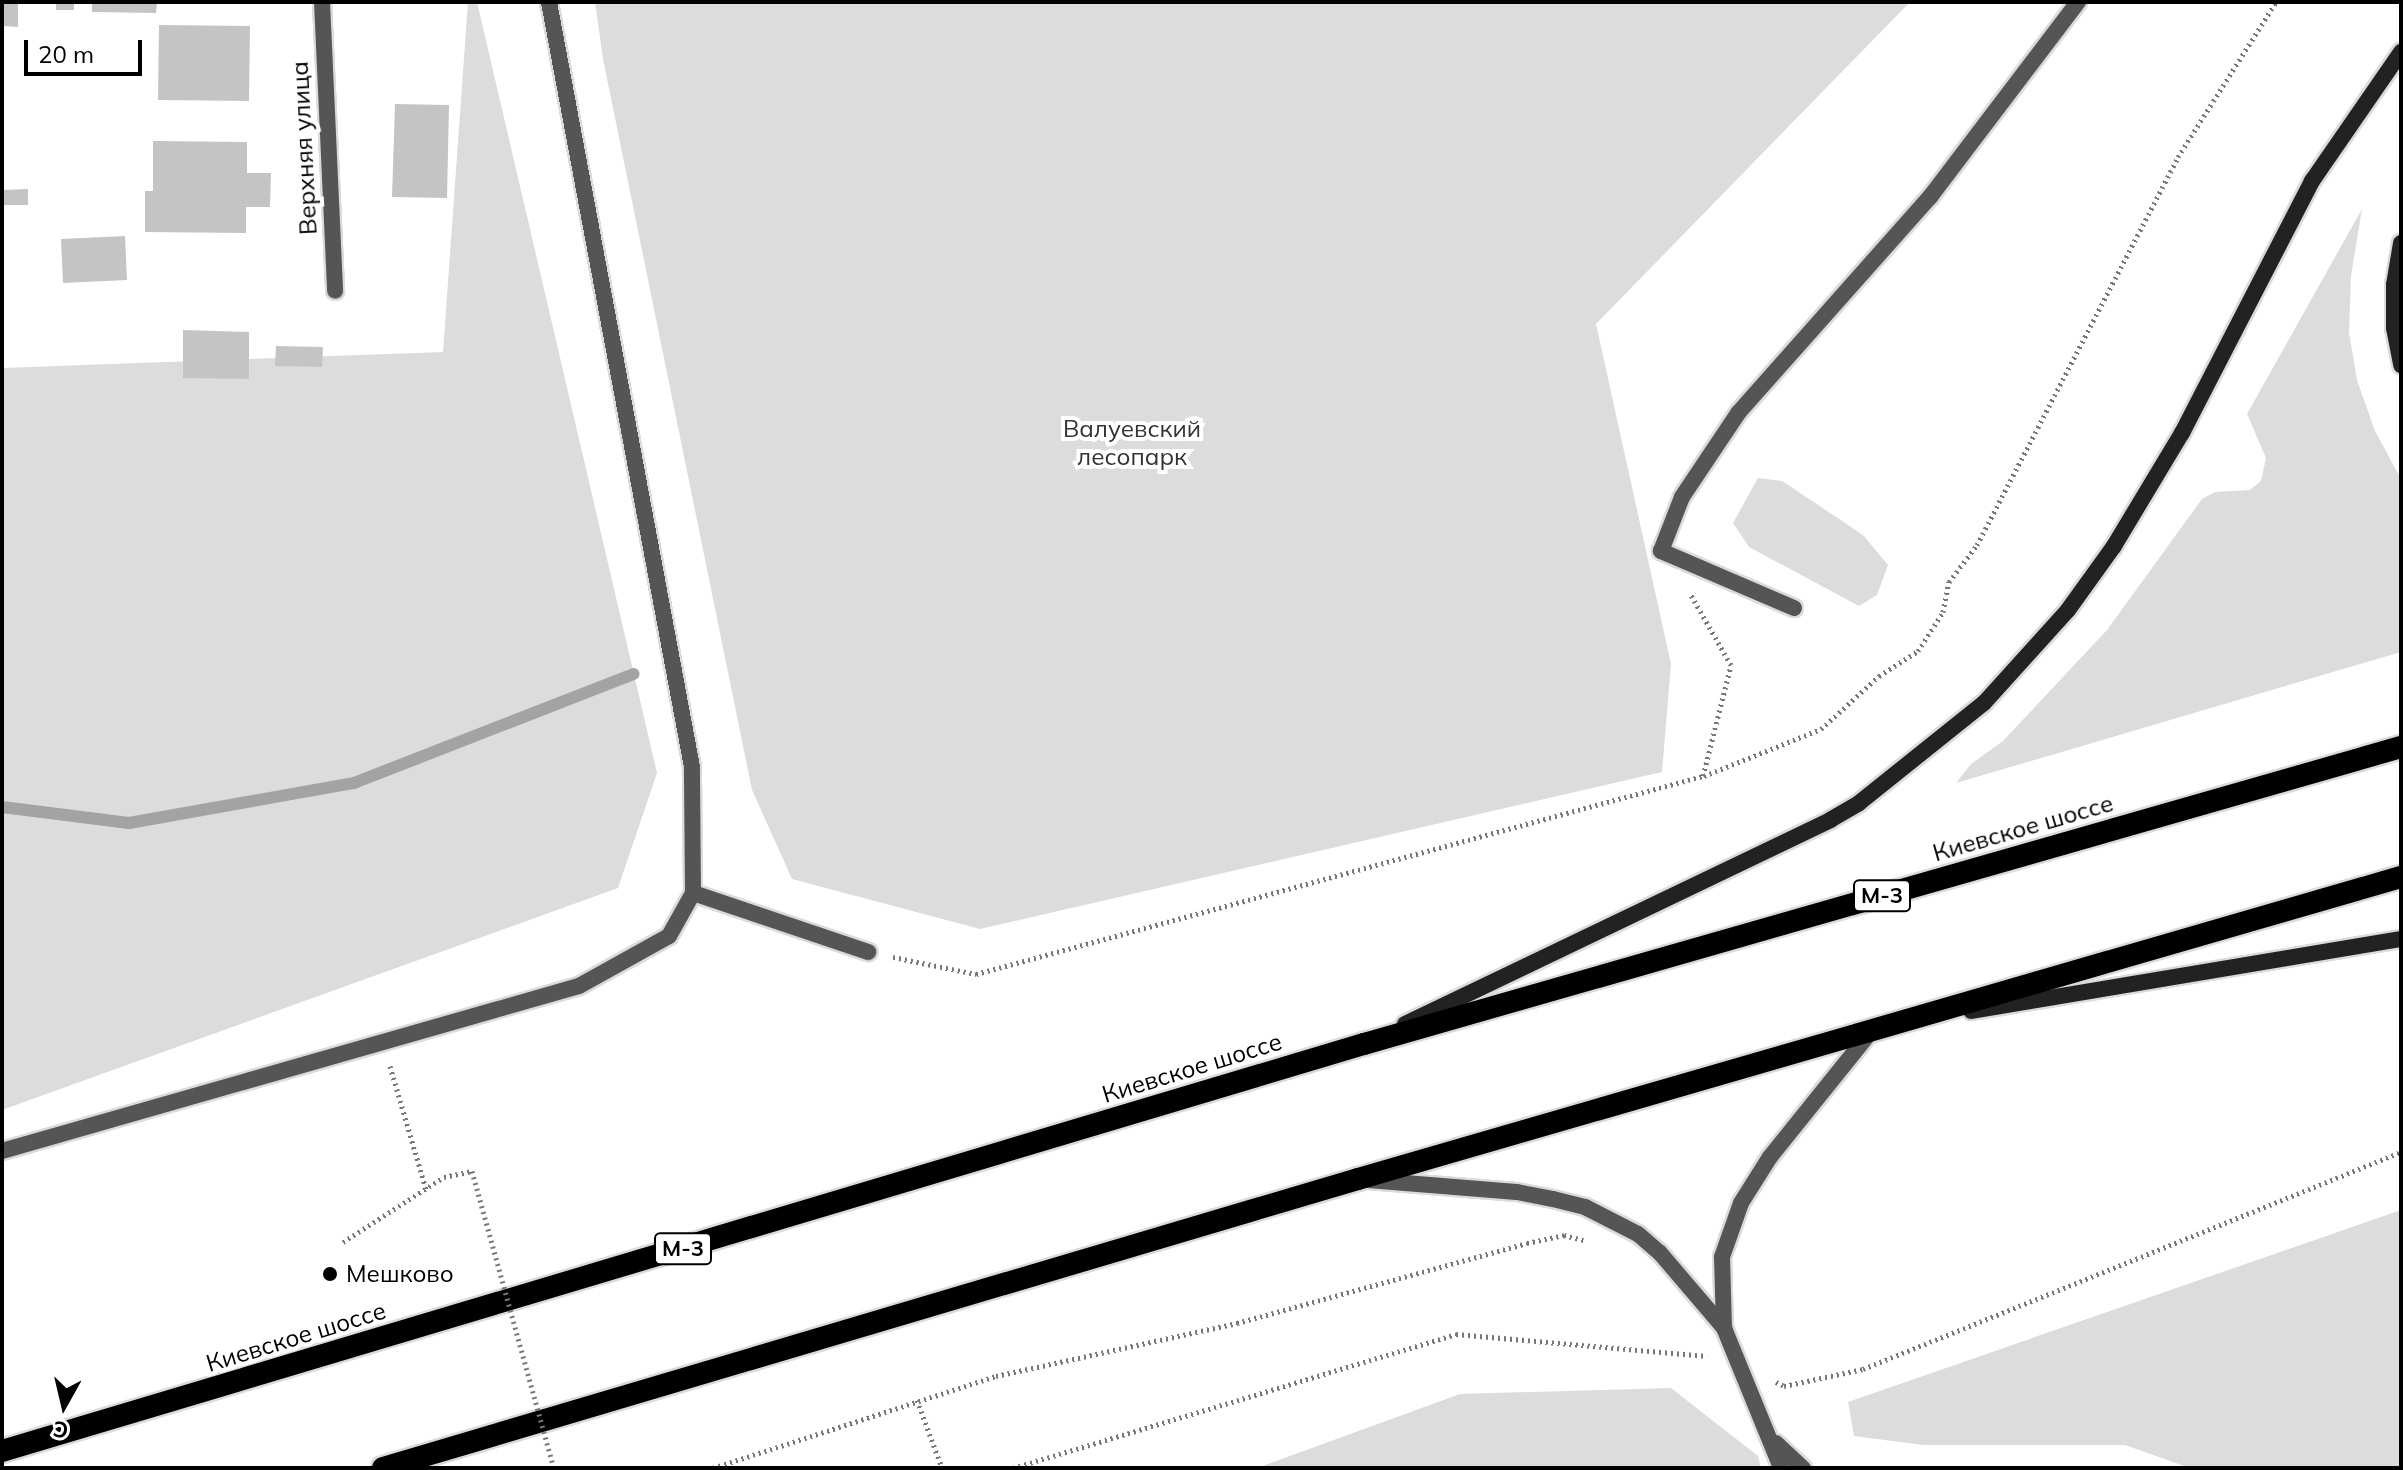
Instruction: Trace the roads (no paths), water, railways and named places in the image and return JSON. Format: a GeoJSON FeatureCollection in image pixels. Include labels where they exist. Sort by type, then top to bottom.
{"type":"FeatureCollection","features":[{"type":"Feature","properties":{"kind":"highway","name":"Киевское шоссе"},"geometry":{"type":"LineString","coordinates":[[2,1451],[1364,1044],[2401,747]]}},
{"type":"Feature","properties":{"kind":"highway"},"geometry":{"type":"LineString","coordinates":[[383,1468],[1358,1179],[2401,877]]}},
{"type":"Feature","properties":{"kind":"main road"},"geometry":{"type":"LineString","coordinates":[[1364,1044],[1830,820],[1859,803],[1984,703],[2068,610],[2114,546],[2182,433],[2312,181],[2401,52]]}},
{"type":"Feature","properties":{"kind":"main road"},"geometry":{"type":"LineString","coordinates":[[2401,243],[2394,285],[2394,328],[2401,365]]}},
{"type":"Feature","properties":{"kind":"main road"},"geometry":{"type":"LineString","coordinates":[[1882,1027],[2401,939]]}},
{"type":"Feature","properties":{"kind":"street","name":"Верхняя улица"},"geometry":{"type":"LineString","coordinates":[[322,2],[335,291]]}},
{"type":"Feature","properties":{"kind":"street"},"geometry":{"type":"LineString","coordinates":[[2,1151],[579,986],[669,936],[693,893],[692,767],[549,2]]}},
{"type":"Feature","properties":{"kind":"street"},"geometry":{"type":"LineString","coordinates":[[1794,608],[1661,551],[1682,497],[1739,412],[1930,197],[2078,2]]}},
{"type":"Feature","properties":{"kind":"street"},"geometry":{"type":"LineString","coordinates":[[693,893],[868,952]]}},
{"type":"Feature","properties":{"kind":"street"},"geometry":{"type":"LineString","coordinates":[[1724,1328],[1722,1257],[1741,1203],[1770,1157],[1882,1027]]}},
{"type":"Feature","properties":{"kind":"street"},"geometry":{"type":"LineString","coordinates":[[1358,1179],[1517,1192],[1585,1207],[1614,1219],[1660,1253],[1724,1328],[1772,1439],[1781,1468]]}},
{"type":"Feature","properties":{"kind":"street"},"geometry":{"type":"LineString","coordinates":[[1772,1439],[1803,1468]]}},
{"type":"Feature","properties":{"kind":"street"},"geometry":{"type":"LineString","coordinates":[[2,1445],[30,1443]]}},
{"type":"Feature","properties":{"kind":"waterway"},"geometry":{"type":"LineString","coordinates":[[2,807],[129,823],[354,783],[634,674]]}},
{"type":"Feature","properties":{"kind":"place","name":"Мешково"},"geometry":{"type":"Point","coordinates":[330,1274]}},
{"type":"Feature","properties":{"kind":"park label","name":"Валуевский лесопарк"},"geometry":{"type":"Point","coordinates":[1132,443]}}]}
